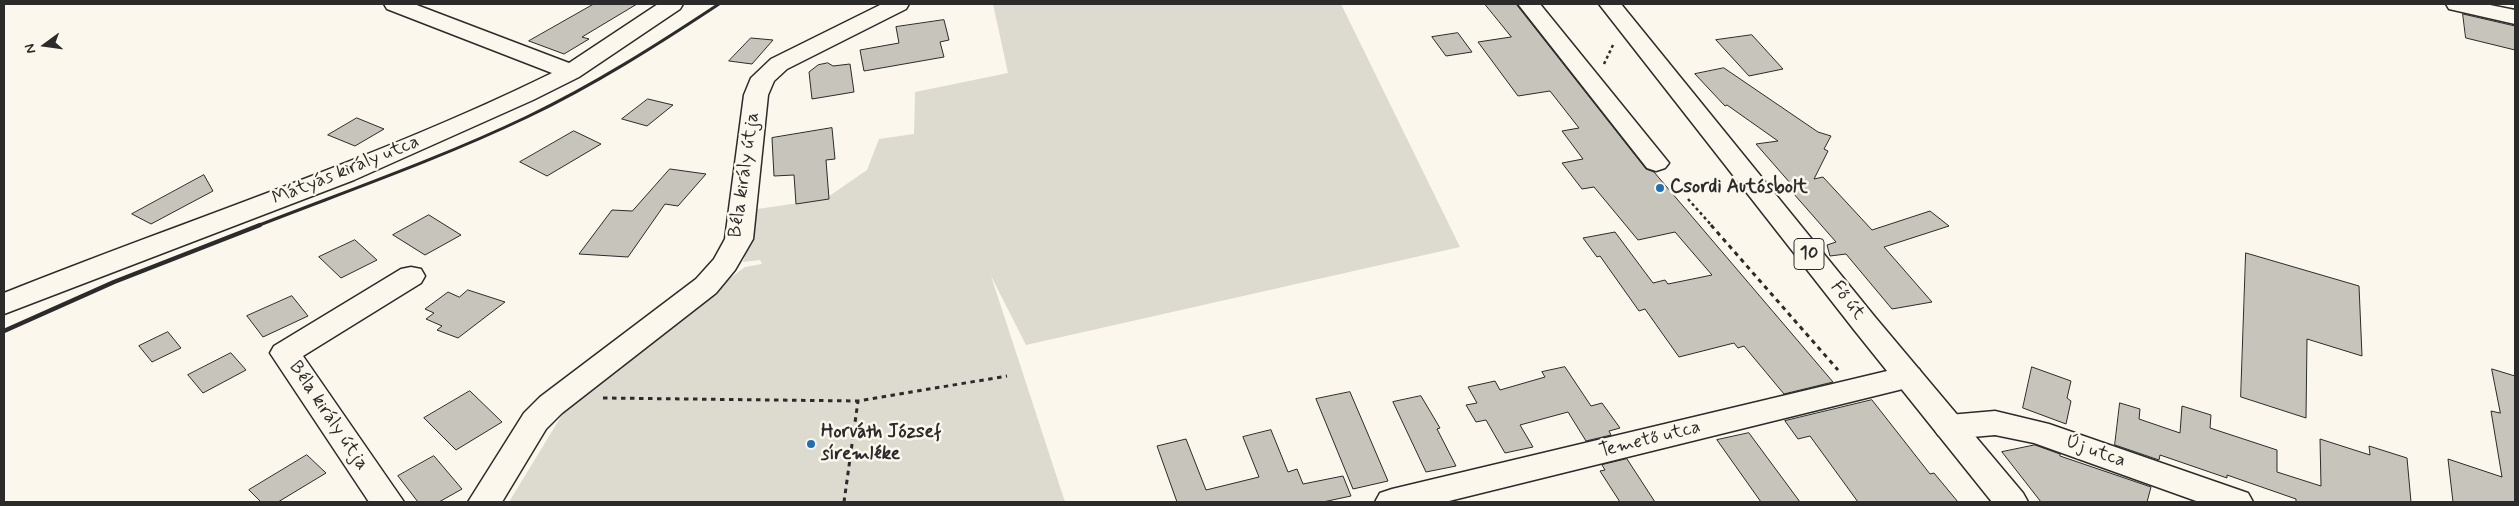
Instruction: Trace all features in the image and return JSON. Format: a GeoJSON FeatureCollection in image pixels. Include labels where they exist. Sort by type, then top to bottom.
{"type":"FeatureCollection","features":[{"type":"Feature","properties":{"kind":"street"},"geometry":{"type":"LineString","coordinates":[[395,4],[571,72]]}},
{"type":"Feature","properties":{"kind":"street","name":"Mátyás király utca"},"geometry":{"type":"LineString","coordinates":[[4,304],[102,264],[345,174],[526,94],[571,72],[672,4]]}},
{"type":"Feature","properties":{"kind":"street","name":"Béla király útja"},"geometry":{"type":"LineString","coordinates":[[485,502],[535,421],[560,398],[706,286],[725,264],[739,239],[756,95],[763,78],[779,64],[898,4]]}},
{"type":"Feature","properties":{"kind":"street"},"geometry":{"type":"LineString","coordinates":[[1529,4],[1656,162]]}},
{"type":"Feature","properties":{"kind":"street","name":"Fő út"},"geometry":{"type":"LineString","coordinates":[[1610,4],[1908,377],[2011,502]]}},
{"type":"Feature","properties":{"kind":"street"},"geometry":{"type":"LineString","coordinates":[[2457,4],[2515,17]]}},
{"type":"Feature","properties":{"kind":"street","name":"Béla király útja"},"geometry":{"type":"LineString","coordinates":[[387,502],[285,353],[411,276]]}},
{"type":"Feature","properties":{"kind":"street","name":"Temető utca"},"geometry":{"type":"LineString","coordinates":[[1392,502],[1908,377]]}},
{"type":"Feature","properties":{"kind":"street","name":"Új utca"},"geometry":{"type":"LineString","coordinates":[[1949,427],[1995,423],[2038,432],[2236,502]]}},
{"type":"Feature","properties":{"kind":"path"},"geometry":{"type":"LineString","coordinates":[[1592,83],[1614,47],[1610,39]]}},
{"type":"Feature","properties":{"kind":"path"},"geometry":{"type":"LineString","coordinates":[[1688,199],[1855,390]]}},
{"type":"Feature","properties":{"kind":"path"},"geometry":{"type":"LineString","coordinates":[[560,398],[858,401],[1007,376]]}},
{"type":"Feature","properties":{"kind":"path"},"geometry":{"type":"LineString","coordinates":[[844,502],[858,401]]}},
{"type":"Feature","properties":{"kind":"shaded area"},"geometry":{"type":"Polygon","coordinates":[[[993,4],[1341,4],[1460,247],[1026,345],[991,276],[1065,502],[509,502],[576,392],[745,267],[762,264],[760,260],[743,262],[758,209],[825,199],[867,170],[879,139],[914,134],[915,92],[1008,73],[993,4]]]}},
{"type":"Feature","properties":{"kind":"building"},"geometry":{"type":"Polygon","coordinates":[[[594,4],[637,4],[582,37],[589,39],[564,54],[529,41],[594,4]]]}},
{"type":"Feature","properties":{"kind":"building"},"geometry":{"type":"Polygon","coordinates":[[[1485,4],[1516,4],[1646,169],[1654,172],[1833,382],[1784,394],[1744,346],[1738,348],[1734,343],[1679,357],[1645,309],[1639,311],[1600,256],[1597,257],[1583,238],[1615,232],[1653,283],[1665,280],[1668,284],[1712,275],[1675,232],[1638,240],[1594,187],[1582,189],[1562,163],[1583,159],[1562,131],[1579,128],[1550,91],[1518,96],[1478,42],[1511,37],[1485,4]]]}},
{"type":"Feature","properties":{"kind":"building"},"geometry":{"type":"Polygon","coordinates":[[[2463,14],[2515,26],[2515,50],[2466,38],[2463,14]]]}},
{"type":"Feature","properties":{"kind":"building"},"geometry":{"type":"Polygon","coordinates":[[[944,20],[949,40],[940,42],[944,57],[864,71],[860,50],[899,43],[896,27],[944,20]]]}},
{"type":"Feature","properties":{"kind":"building"},"geometry":{"type":"Polygon","coordinates":[[[1458,33],[1472,52],[1446,56],[1432,37],[1458,33]]]}},
{"type":"Feature","properties":{"kind":"building"},"geometry":{"type":"Polygon","coordinates":[[[1752,35],[1783,69],[1749,76],[1716,40],[1752,35]]]}},
{"type":"Feature","properties":{"kind":"building"},"geometry":{"type":"Polygon","coordinates":[[[751,38],[773,40],[752,64],[729,61],[751,38]]]}},
{"type":"Feature","properties":{"kind":"building"},"geometry":{"type":"Polygon","coordinates":[[[828,63],[833,66],[850,64],[854,92],[812,99],[809,72],[818,65],[828,63]]]}},
{"type":"Feature","properties":{"kind":"building"},"geometry":{"type":"Polygon","coordinates":[[[1724,68],[1818,132],[1831,136],[1824,149],[1828,151],[1814,179],[1823,177],[1872,230],[1930,211],[1949,226],[1884,247],[1932,302],[1892,309],[1846,254],[1830,256],[1827,245],[1836,242],[1786,185],[1791,184],[1756,144],[1778,141],[1727,105],[1725,106],[1695,74],[1724,68]]]}},
{"type":"Feature","properties":{"kind":"building"},"geometry":{"type":"Polygon","coordinates":[[[648,99],[673,105],[647,126],[622,119],[648,99]]]}},
{"type":"Feature","properties":{"kind":"building"},"geometry":{"type":"Polygon","coordinates":[[[357,118],[384,129],[355,146],[328,135],[357,118]]]}},
{"type":"Feature","properties":{"kind":"building"},"geometry":{"type":"Polygon","coordinates":[[[832,128],[835,159],[826,160],[829,199],[796,204],[794,175],[774,176],[772,138],[832,128]]]}},
{"type":"Feature","properties":{"kind":"building"},"geometry":{"type":"Polygon","coordinates":[[[574,131],[601,144],[547,176],[520,162],[574,131]]]}},
{"type":"Feature","properties":{"kind":"building"},"geometry":{"type":"Polygon","coordinates":[[[670,169],[706,174],[678,206],[665,204],[628,257],[579,254],[612,210],[632,211],[670,169]]]}},
{"type":"Feature","properties":{"kind":"building"},"geometry":{"type":"Polygon","coordinates":[[[204,175],[213,191],[151,224],[132,214],[204,175]]]}},
{"type":"Feature","properties":{"kind":"building"},"geometry":{"type":"Polygon","coordinates":[[[429,215],[461,235],[425,255],[393,235],[429,215]]]}},
{"type":"Feature","properties":{"kind":"building"},"geometry":{"type":"Polygon","coordinates":[[[355,240],[377,260],[341,278],[319,257],[355,240]]]}},
{"type":"Feature","properties":{"kind":"building"},"geometry":{"type":"Polygon","coordinates":[[[2246,253],[2359,286],[2362,356],[2307,339],[2306,418],[2241,397],[2246,253]]]}},
{"type":"Feature","properties":{"kind":"building"},"geometry":{"type":"Polygon","coordinates":[[[468,290],[505,302],[458,338],[437,330],[442,326],[426,319],[434,313],[425,309],[448,292],[459,297],[468,290]]]}},
{"type":"Feature","properties":{"kind":"building"},"geometry":{"type":"Polygon","coordinates":[[[292,296],[308,316],[263,337],[247,316],[292,296]]]}},
{"type":"Feature","properties":{"kind":"building"},"geometry":{"type":"Polygon","coordinates":[[[168,332],[181,348],[152,362],[139,346],[168,332]]]}},
{"type":"Feature","properties":{"kind":"building"},"geometry":{"type":"Polygon","coordinates":[[[231,353],[246,370],[203,393],[188,375],[231,353]]]}},
{"type":"Feature","properties":{"kind":"building"},"geometry":{"type":"Polygon","coordinates":[[[1565,367],[1591,406],[1602,403],[1620,428],[1609,431],[1611,435],[1586,441],[1568,412],[1520,425],[1533,447],[1505,453],[1486,420],[1476,422],[1466,405],[1477,403],[1468,387],[1495,381],[1500,390],[1545,377],[1542,372],[1565,367]]]}},
{"type":"Feature","properties":{"kind":"building"},"geometry":{"type":"Polygon","coordinates":[[[2032,367],[2071,381],[2067,398],[2071,401],[2066,424],[2023,408],[2032,367]]]}},
{"type":"Feature","properties":{"kind":"building"},"geometry":{"type":"Polygon","coordinates":[[[2492,369],[2515,376],[2515,502],[2453,502],[2448,459],[2502,477],[2491,411],[2500,413],[2492,369]]]}},
{"type":"Feature","properties":{"kind":"building"},"geometry":{"type":"Polygon","coordinates":[[[470,391],[502,422],[456,450],[424,418],[470,391]]]}},
{"type":"Feature","properties":{"kind":"building"},"geometry":{"type":"Polygon","coordinates":[[[1350,392],[1388,481],[1353,489],[1316,399],[1350,392]]]}},
{"type":"Feature","properties":{"kind":"building"},"geometry":{"type":"Polygon","coordinates":[[[1421,396],[1440,428],[1437,429],[1456,466],[1426,472],[1393,402],[1421,396]]]}},
{"type":"Feature","properties":{"kind":"building"},"geometry":{"type":"Polygon","coordinates":[[[1872,400],[1930,474],[1934,473],[1958,502],[1858,502],[1810,436],[1798,439],[1785,421],[1872,400]]]}},
{"type":"Feature","properties":{"kind":"building"},"geometry":{"type":"Polygon","coordinates":[[[2120,403],[2140,409],[2139,419],[2180,433],[2182,406],[2211,415],[2210,428],[2277,450],[2277,472],[2321,486],[2320,439],[2370,455],[2369,446],[2407,458],[2411,502],[2296,502],[2296,499],[2227,475],[2227,478],[2160,455],[2159,460],[2115,445],[2120,403]]]}},
{"type":"Feature","properties":{"kind":"building"},"geometry":{"type":"Polygon","coordinates":[[[1271,430],[1288,472],[1297,469],[1303,484],[1343,476],[1351,496],[1323,502],[1177,502],[1157,446],[1186,439],[1206,490],[1259,477],[1243,437],[1271,430]]]}},
{"type":"Feature","properties":{"kind":"building"},"geometry":{"type":"Polygon","coordinates":[[[1749,433],[1800,502],[1761,502],[1717,440],[1749,433]]]}},
{"type":"Feature","properties":{"kind":"building"},"geometry":{"type":"Polygon","coordinates":[[[2035,445],[2060,454],[2060,456],[2151,487],[2147,502],[2041,502],[2002,452],[2035,445]]]}},
{"type":"Feature","properties":{"kind":"building"},"geometry":{"type":"Polygon","coordinates":[[[307,455],[326,473],[278,502],[261,502],[249,490],[307,455]]]}},
{"type":"Feature","properties":{"kind":"building"},"geometry":{"type":"Polygon","coordinates":[[[434,456],[462,489],[439,502],[418,502],[398,476],[434,456]]]}},
{"type":"Feature","properties":{"kind":"building"},"geometry":{"type":"Polygon","coordinates":[[[1627,459],[1655,502],[1620,502],[1600,471],[1605,470],[1602,465],[1627,459]]]}},
{"type":"Feature","properties":{"kind":"railway"},"geometry":{"type":"LineString","coordinates":[[257,226],[427,161],[527,117],[577,92],[625,64],[719,4]]}},
{"type":"Feature","properties":{"kind":"railway"},"geometry":{"type":"LineString","coordinates":[[4,331],[114,282],[260,225]]}},
{"type":"Feature","properties":{"kind":"place","name":"Csordi Autósbolt"},"geometry":{"type":"Point","coordinates":[1660,188]}},
{"type":"Feature","properties":{"kind":"place","name":"Horváth József síremléke"},"geometry":{"type":"Point","coordinates":[811,444]}}]}
